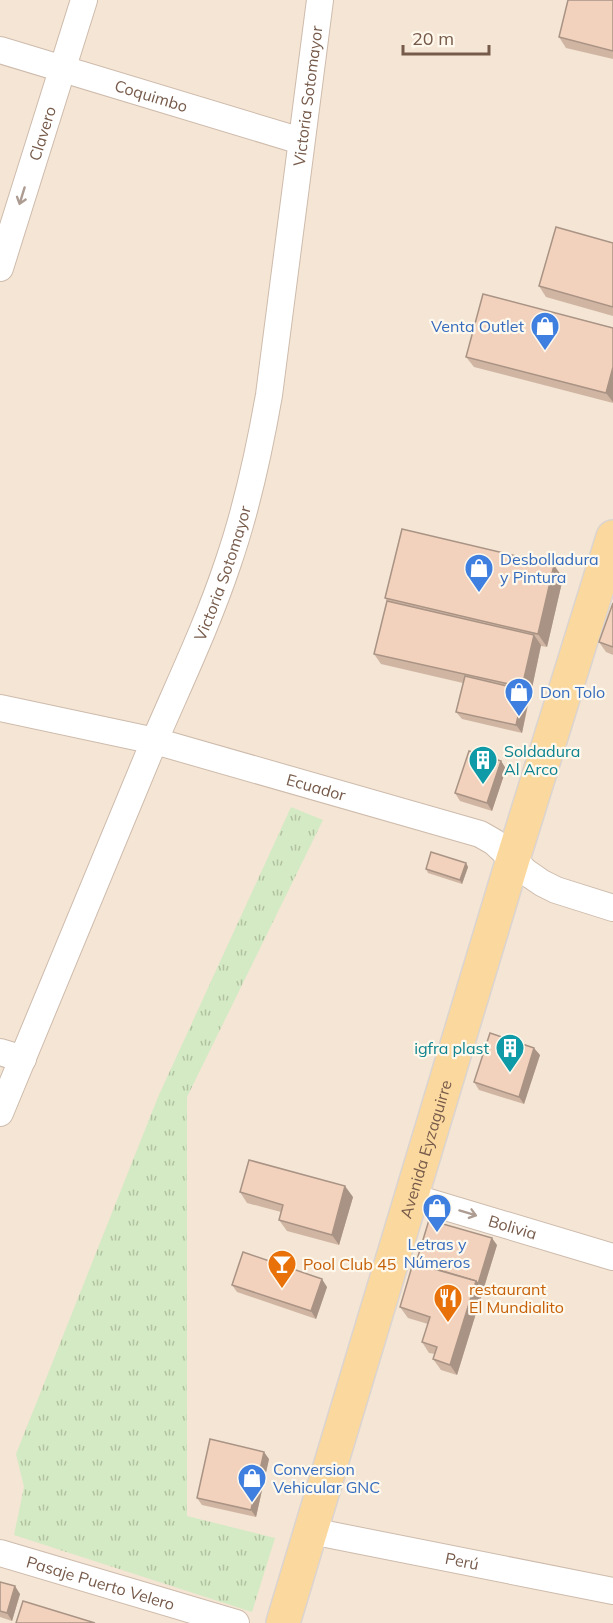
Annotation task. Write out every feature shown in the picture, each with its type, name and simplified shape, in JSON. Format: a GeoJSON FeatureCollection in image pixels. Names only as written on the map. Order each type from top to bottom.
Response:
{"type":"FeatureCollection","features":[{"type":"Feature","properties":{"kind":"main road","name":"Avenida Eyzaguirre"},"geometry":{"type":"LineString","coordinates":[[283,1623],[513,859],[612,543]]}},
{"type":"Feature","properties":{"kind":"street","name":"Clavero"},"geometry":{"type":"LineString","coordinates":[[0,268],[84,0]]}},
{"type":"Feature","properties":{"kind":"street","name":"Victoria Sotomayor"},"geometry":{"type":"LineString","coordinates":[[0,1113],[11,1055],[155,741],[208,615],[228,563],[245,508],[259,452],[269,395],[320,0]]}},
{"type":"Feature","properties":{"kind":"street","name":"Coquimbo"},"geometry":{"type":"LineString","coordinates":[[0,50],[301,141]]}},
{"type":"Feature","properties":{"kind":"street","name":"Ecuador"},"geometry":{"type":"LineString","coordinates":[[0,708],[155,741],[480,834],[494,842],[526,872],[542,883],[556,890],[613,908]]}},
{"type":"Feature","properties":{"kind":"street","name":"Bolivia"},"geometry":{"type":"LineString","coordinates":[[412,1197],[613,1257]]}},
{"type":"Feature","properties":{"kind":"street","name":"Perú"},"geometry":{"type":"LineString","coordinates":[[310,1531],[613,1592]]}},
{"type":"Feature","properties":{"kind":"street","name":"Pasaje Puerto Velero"},"geometry":{"type":"LineString","coordinates":[[0,1553],[236,1623]]}},
{"type":"Feature","properties":{"kind":"shaded area"},"geometry":{"type":"Polygon","coordinates":[[[0,0],[613,0],[613,1623],[0,1623],[0,0]]]}},
{"type":"Feature","properties":{"kind":"green space"},"geometry":{"type":"Polygon","coordinates":[[[291,807],[323,820],[187,1097],[187,1516],[275,1538],[252,1612],[14,1535],[24,1487],[16,1454],[158,1097],[291,807]]]}},
{"type":"Feature","properties":{"kind":"building"},"geometry":{"type":"Polygon","coordinates":[[[568,0],[613,0],[613,51],[559,37],[568,0]]]}},
{"type":"Feature","properties":{"kind":"building"},"geometry":{"type":"Polygon","coordinates":[[[556,227],[613,243],[613,307],[539,286],[556,227]]]}},
{"type":"Feature","properties":{"kind":"building","name":"Venta Outlet"},"geometry":{"type":"Polygon","coordinates":[[[483,294],[613,328],[613,367],[606,393],[466,357],[483,294]]]}},
{"type":"Feature","properties":{"kind":"building","name":"Desbolladura y Pintura"},"geometry":{"type":"Polygon","coordinates":[[[402,529],[554,565],[538,634],[385,598],[402,529]]]}},
{"type":"Feature","properties":{"kind":"building"},"geometry":{"type":"Polygon","coordinates":[[[387,601],[534,635],[522,687],[374,654],[387,601]]]}},
{"type":"Feature","properties":{"kind":"building"},"geometry":{"type":"Polygon","coordinates":[[[613,603],[613,647],[599,642],[613,603]]]}},
{"type":"Feature","properties":{"kind":"building"},"geometry":{"type":"Polygon","coordinates":[[[465,676],[524,690],[516,725],[456,712],[465,676]]]}},
{"type":"Feature","properties":{"kind":"building","name":"Soldadura Al Arco"},"geometry":{"type":"Polygon","coordinates":[[[469,751],[501,761],[487,803],[455,793],[469,751]]]}},
{"type":"Feature","properties":{"kind":"building"},"geometry":{"type":"Polygon","coordinates":[[[431,852],[466,863],[460,880],[426,869],[431,852]]]}},
{"type":"Feature","properties":{"kind":"building","name":"igfra plast"},"geometry":{"type":"Polygon","coordinates":[[[490,1033],[534,1048],[519,1097],[474,1082],[490,1033]]]}},
{"type":"Feature","properties":{"kind":"building"},"geometry":{"type":"Polygon","coordinates":[[[249,1160],[345,1186],[332,1235],[279,1220],[283,1205],[240,1192],[249,1160]]]}},
{"type":"Feature","properties":{"kind":"building"},"geometry":{"type":"Polygon","coordinates":[[[429,1220],[492,1238],[478,1284],[476,1281],[416,1263],[429,1220]]]}},
{"type":"Feature","properties":{"kind":"building","name":"Pool Club 45"},"geometry":{"type":"Polygon","coordinates":[[[243,1252],[322,1279],[311,1311],[232,1285],[243,1252]]]}},
{"type":"Feature","properties":{"kind":"building","name":"restaurant El Mundialito"},"geometry":{"type":"Polygon","coordinates":[[[413,1263],[476,1281],[450,1365],[433,1359],[437,1347],[422,1342],[430,1317],[400,1307],[413,1263]]]}},
{"type":"Feature","properties":{"kind":"building"},"geometry":{"type":"Polygon","coordinates":[[[210,1439],[264,1452],[251,1510],[197,1498],[210,1439]]]}},
{"type":"Feature","properties":{"kind":"building"},"geometry":{"type":"Polygon","coordinates":[[[0,1582],[15,1586],[7,1613],[0,1611],[0,1582]]]}},
{"type":"Feature","properties":{"kind":"building"},"geometry":{"type":"Polygon","coordinates":[[[23,1601],[95,1623],[16,1623],[23,1601]]]}},
{"type":"Feature","properties":{"kind":"place","name":"Venta Outlet"},"geometry":{"type":"Point","coordinates":[545,352]}},
{"type":"Feature","properties":{"kind":"place","name":"Desbolladura y Pintura"},"geometry":{"type":"Point","coordinates":[479,594]}},
{"type":"Feature","properties":{"kind":"place","name":"Don Tolo"},"geometry":{"type":"Point","coordinates":[519,718]}},
{"type":"Feature","properties":{"kind":"place","name":"Soldadura Al Arco"},"geometry":{"type":"Point","coordinates":[483,786]}},
{"type":"Feature","properties":{"kind":"place","name":"igfra plast"},"geometry":{"type":"Point","coordinates":[510,1074]}},
{"type":"Feature","properties":{"kind":"place","name":"Letras y Números"},"geometry":{"type":"Point","coordinates":[437,1234]}},
{"type":"Feature","properties":{"kind":"place","name":"Pool Club 45"},"geometry":{"type":"Point","coordinates":[282,1290]}},
{"type":"Feature","properties":{"kind":"place","name":"restaurant El Mundialito"},"geometry":{"type":"Point","coordinates":[448,1324]}},
{"type":"Feature","properties":{"kind":"place","name":"Conversion Vehicular GNC"},"geometry":{"type":"Point","coordinates":[252,1504]}}]}
